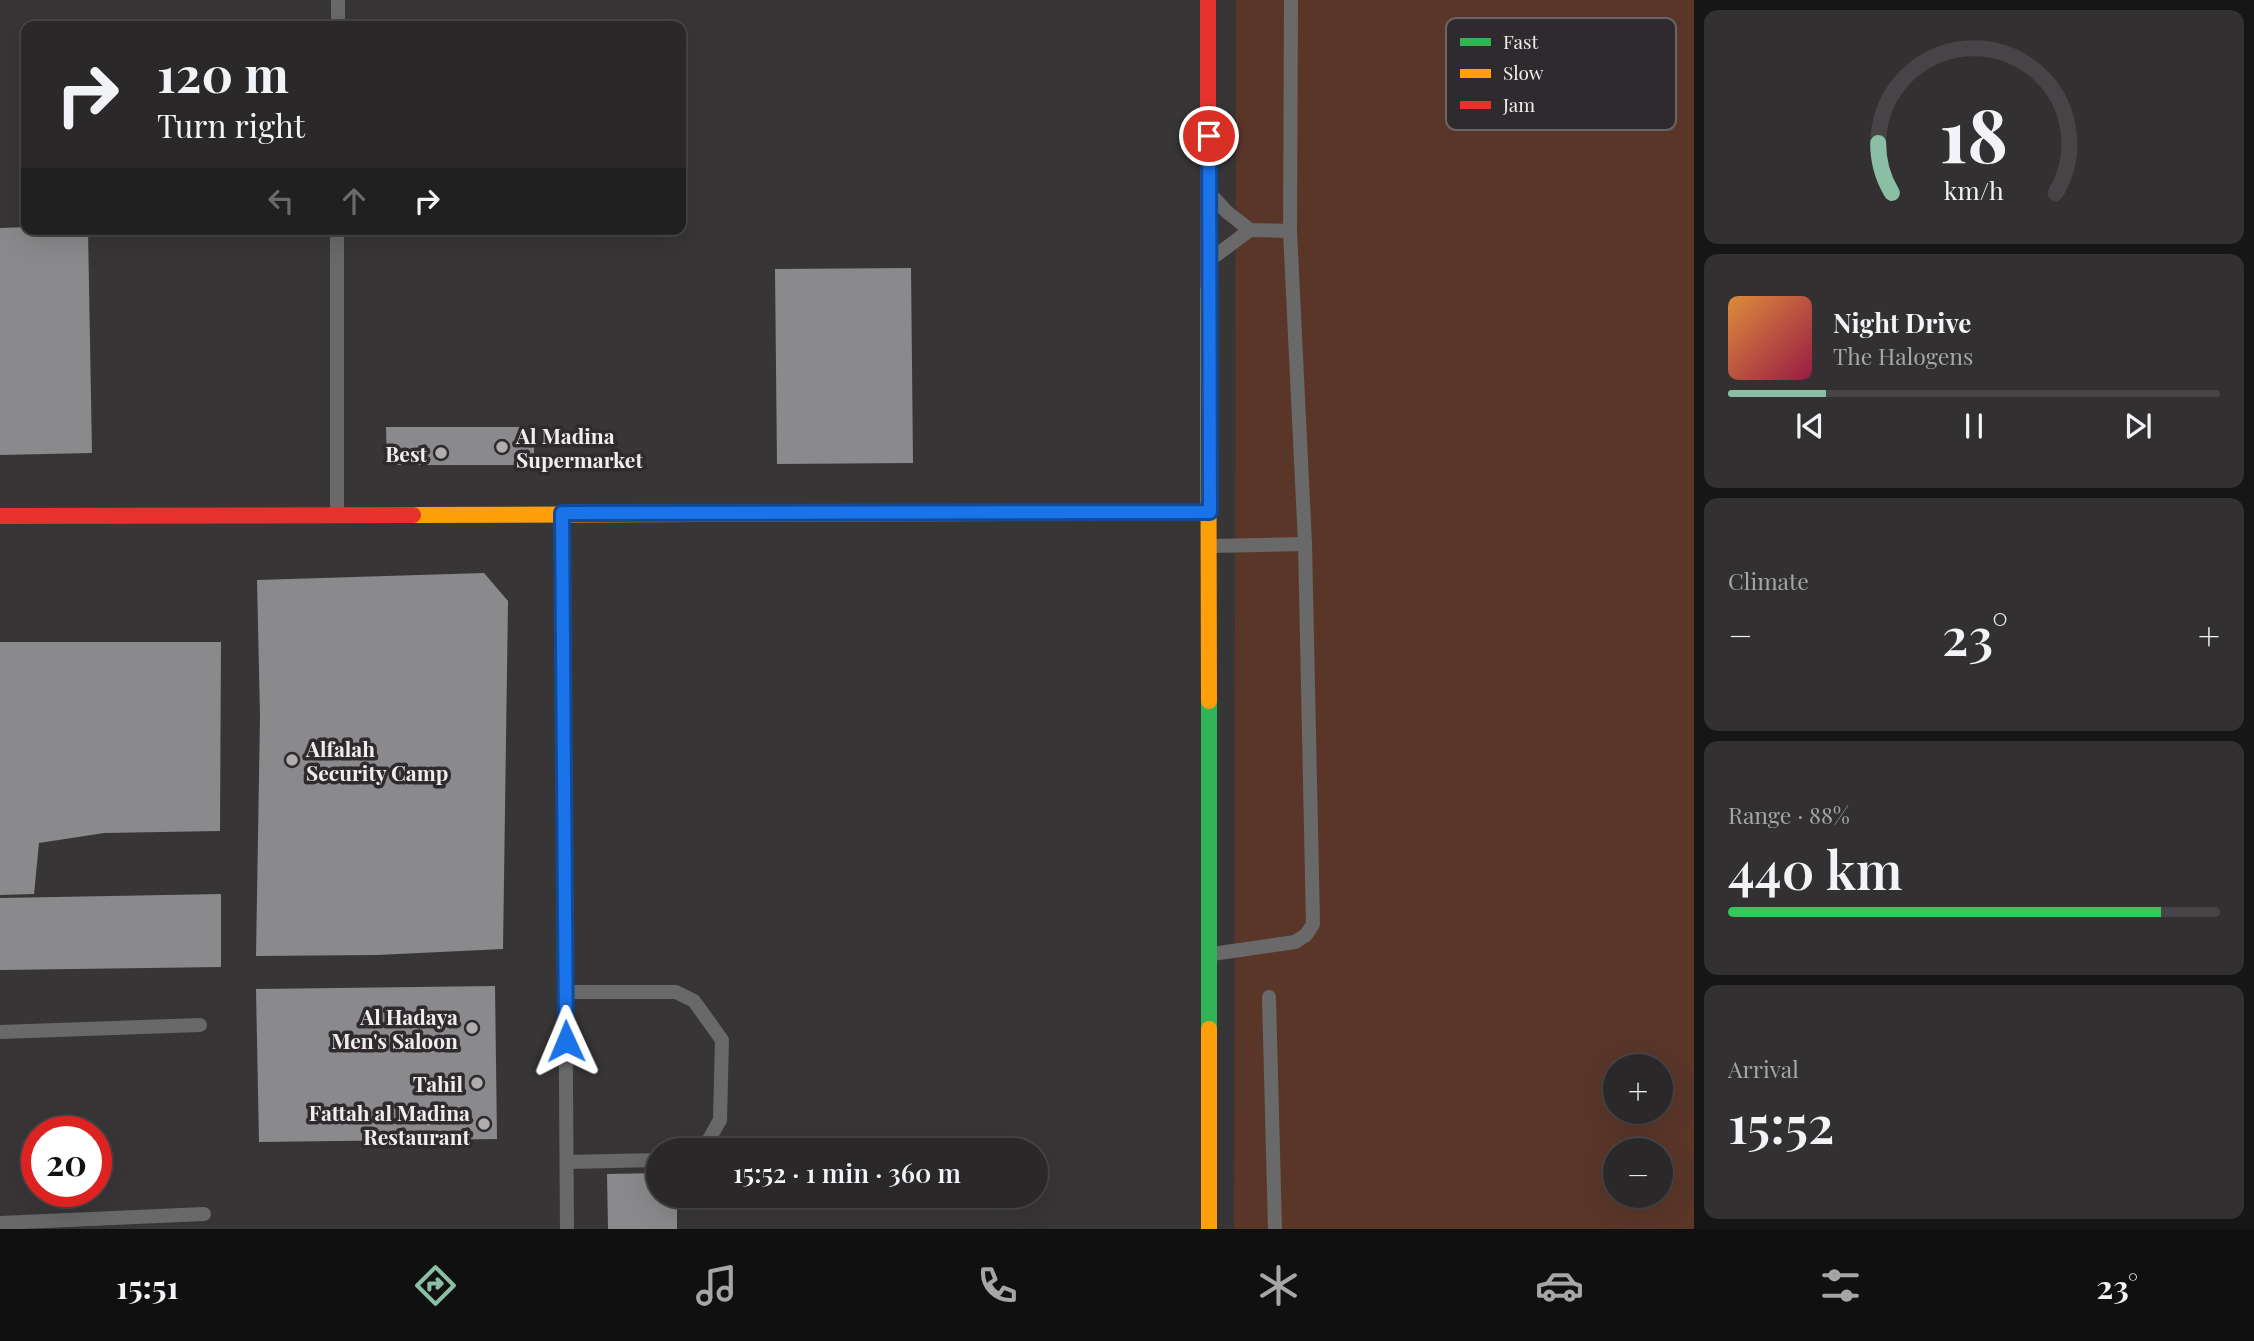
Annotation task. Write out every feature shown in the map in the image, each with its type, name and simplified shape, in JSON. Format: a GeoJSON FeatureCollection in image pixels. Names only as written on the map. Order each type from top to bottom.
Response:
{"type":"FeatureCollection","features":[{"type":"Feature","properties":{"kind":"street"},"geometry":{"type":"LineString","coordinates":[[1208,0],[1209,1229]]}},
{"type":"Feature","properties":{"kind":"street"},"geometry":{"type":"LineString","coordinates":[[0,516],[1210,512]]}},
{"type":"Feature","properties":{"kind":"lane"},"geometry":{"type":"LineString","coordinates":[[338,0],[338,21]]}},
{"type":"Feature","properties":{"kind":"lane"},"geometry":{"type":"LineString","coordinates":[[1208,954],[1295,942],[1306,935],[1313,924],[1305,544],[1290,231],[1291,0]]}},
{"type":"Feature","properties":{"kind":"lane"},"geometry":{"type":"LineString","coordinates":[[1209,190],[1227,212],[1250,230]]}},
{"type":"Feature","properties":{"kind":"lane"},"geometry":{"type":"LineString","coordinates":[[1209,263],[1228,245],[1250,230],[1290,231]]}},
{"type":"Feature","properties":{"kind":"lane"},"geometry":{"type":"LineString","coordinates":[[337,514],[338,235]]}},
{"type":"Feature","properties":{"kind":"lane"},"geometry":{"type":"LineString","coordinates":[[562,513],[567,1229]]}},
{"type":"Feature","properties":{"kind":"lane"},"geometry":{"type":"LineString","coordinates":[[1210,546],[1305,544]]}},
{"type":"Feature","properties":{"kind":"lane"},"geometry":{"type":"LineString","coordinates":[[565,992],[676,992],[694,1001],[722,1040],[720,1120],[710,1138]]}},
{"type":"Feature","properties":{"kind":"lane"},"geometry":{"type":"LineString","coordinates":[[1269,997],[1275,1229]]}},
{"type":"Feature","properties":{"kind":"lane"},"geometry":{"type":"LineString","coordinates":[[0,1032],[200,1025]]}},
{"type":"Feature","properties":{"kind":"lane"},"geometry":{"type":"LineString","coordinates":[[567,1163],[646,1160]]}},
{"type":"Feature","properties":{"kind":"lane"},"geometry":{"type":"LineString","coordinates":[[0,1223],[204,1213]]}},
{"type":"Feature","properties":{"kind":"shaded area"},"geometry":{"type":"Polygon","coordinates":[[[1236,0],[1694,0],[1694,1229],[1234,1229],[1236,0]]]}},
{"type":"Feature","properties":{"kind":"building"},"geometry":{"type":"Polygon","coordinates":[[[21,227],[21,235],[88,235],[92,453],[0,455],[0,228],[21,227]]]}},
{"type":"Feature","properties":{"kind":"building"},"geometry":{"type":"Polygon","coordinates":[[[911,268],[913,463],[777,464],[775,269],[911,268]]]}},
{"type":"Feature","properties":{"kind":"building"},"geometry":{"type":"Polygon","coordinates":[[[386,427],[534,427],[534,465],[387,465],[386,427]]]}},
{"type":"Feature","properties":{"kind":"building"},"geometry":{"type":"Polygon","coordinates":[[[484,573],[508,601],[503,949],[377,955],[256,956],[260,716],[257,580],[484,573]]]}},
{"type":"Feature","properties":{"kind":"building"},"geometry":{"type":"Polygon","coordinates":[[[0,642],[221,642],[220,831],[104,833],[39,843],[34,894],[0,895],[0,642]]]}},
{"type":"Feature","properties":{"kind":"building"},"geometry":{"type":"Polygon","coordinates":[[[221,894],[221,967],[0,970],[0,898],[221,894]]]}},
{"type":"Feature","properties":{"kind":"building"},"geometry":{"type":"Polygon","coordinates":[[[495,986],[497,1139],[259,1142],[256,989],[495,986]]]}},
{"type":"Feature","properties":{"kind":"building"},"geometry":{"type":"Polygon","coordinates":[[[646,1173],[646,1208],[677,1208],[677,1229],[608,1229],[607,1174],[646,1173]]]}},
{"type":"Feature","properties":{"kind":"traffic: fast"},"geometry":{"type":"LineString","coordinates":[[1009,513],[1210,512]]}},
{"type":"Feature","properties":{"kind":"traffic: fast"},"geometry":{"type":"LineString","coordinates":[[1209,701],[1209,1029]]}},
{"type":"Feature","properties":{"kind":"traffic: slow"},"geometry":{"type":"LineString","coordinates":[[1208,285],[1209,701]]}},
{"type":"Feature","properties":{"kind":"traffic: slow"},"geometry":{"type":"LineString","coordinates":[[413,515],[1009,513]]}},
{"type":"Feature","properties":{"kind":"traffic: slow"},"geometry":{"type":"LineString","coordinates":[[1209,1029],[1209,1229]]}},
{"type":"Feature","properties":{"kind":"traffic: jam"},"geometry":{"type":"LineString","coordinates":[[1208,0],[1208,285]]}},
{"type":"Feature","properties":{"kind":"traffic: jam"},"geometry":{"type":"LineString","coordinates":[[0,516],[413,515]]}},
{"type":"Feature","properties":{"kind":"place","name":"Al Madina Supermarket"},"geometry":{"type":"Point","coordinates":[502,447]}},
{"type":"Feature","properties":{"kind":"place","name":"Best"},"geometry":{"type":"Point","coordinates":[441,453]}},
{"type":"Feature","properties":{"kind":"place","name":"Alfalah Security Camp"},"geometry":{"type":"Point","coordinates":[292,760]}},
{"type":"Feature","properties":{"kind":"place","name":"Al Hadaya Men's Saloon"},"geometry":{"type":"Point","coordinates":[472,1028]}},
{"type":"Feature","properties":{"kind":"place","name":"Tahil"},"geometry":{"type":"Point","coordinates":[477,1083]}},
{"type":"Feature","properties":{"kind":"place","name":"Fattah al Madina Restaurant"},"geometry":{"type":"Point","coordinates":[484,1124]}},
{"type":"Feature","properties":{"kind":"route"},"geometry":{"type":"LineString","coordinates":[[566,1041],[562,513],[1210,512],[1209,136]]}}]}
